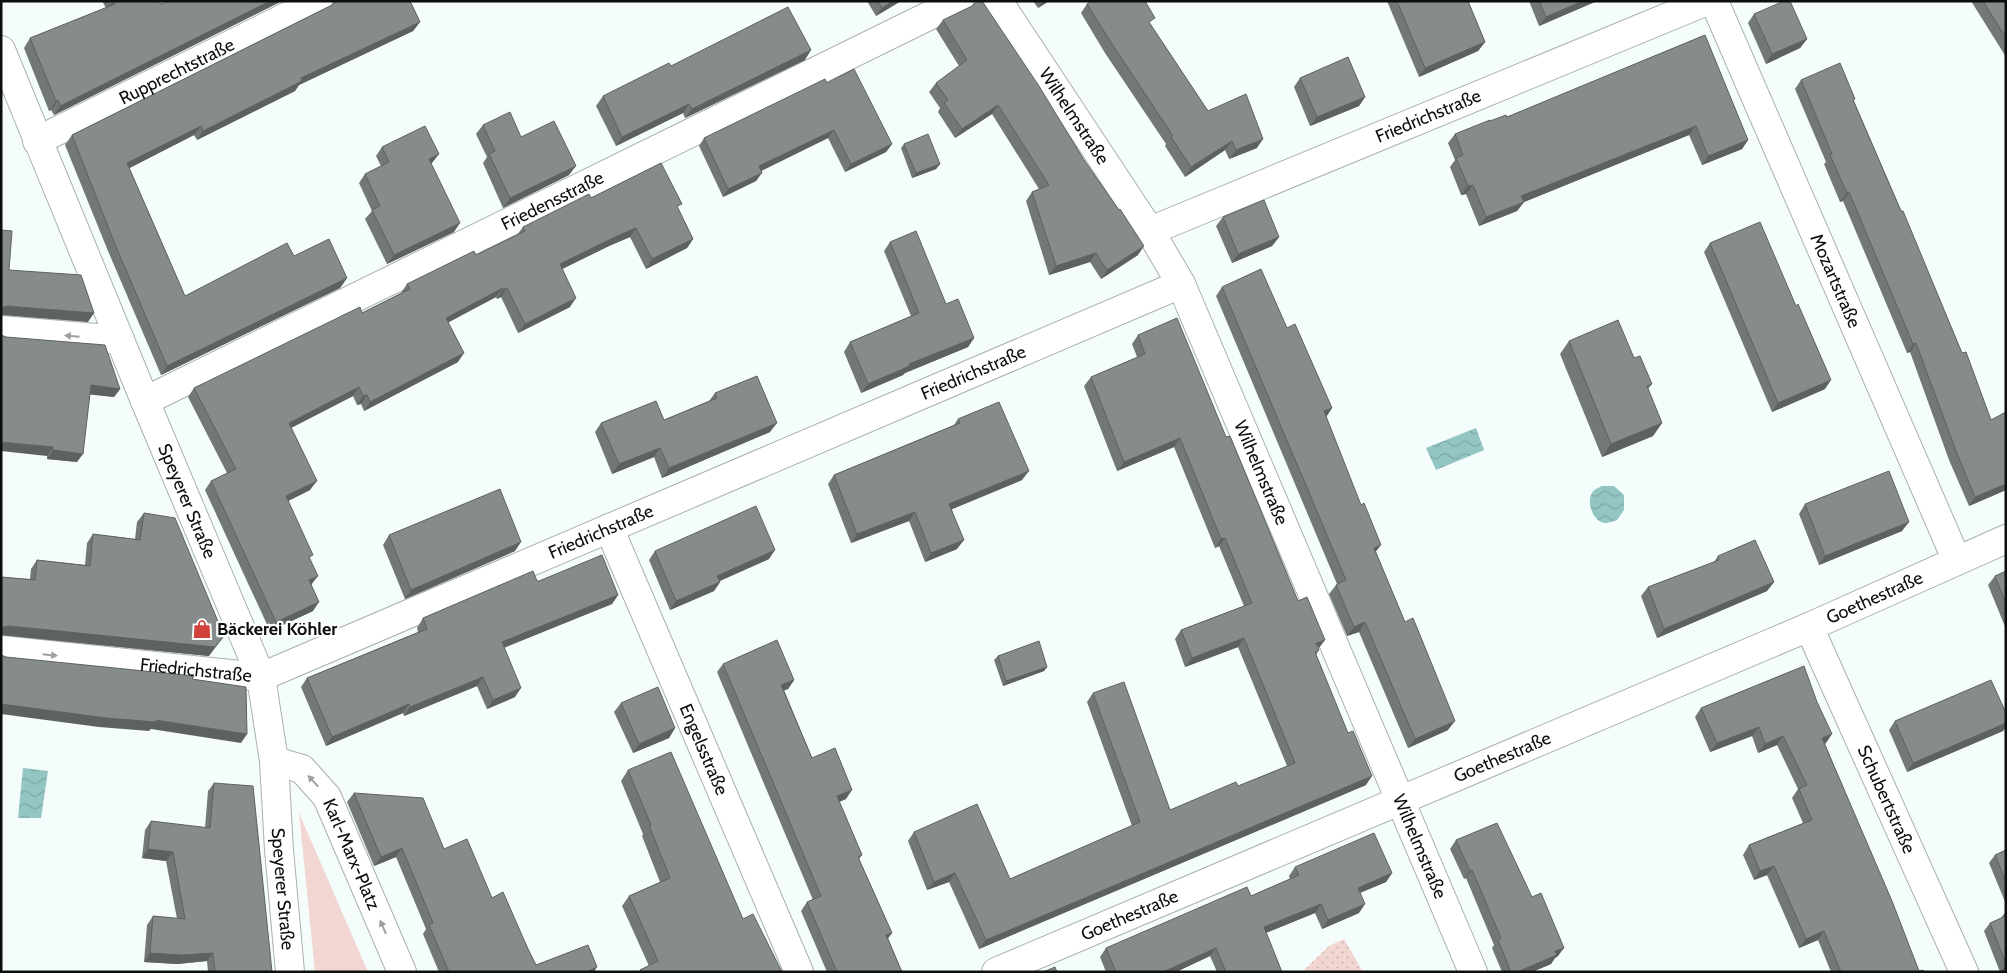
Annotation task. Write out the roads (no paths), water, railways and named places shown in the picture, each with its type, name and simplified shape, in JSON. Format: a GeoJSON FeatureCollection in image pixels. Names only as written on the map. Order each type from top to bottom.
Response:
{"type":"FeatureCollection","features":[{"type":"Feature","properties":{"kind":"street","name":"Rupprechtstraße"},"geometry":{"type":"LineString","coordinates":[[37,141],[318,1]]}},
{"type":"Feature","properties":{"kind":"street","name":"Friedensstraße"},"geometry":{"type":"LineString","coordinates":[[145,401],[959,1]]}},
{"type":"Feature","properties":{"kind":"street","name":"Wilhelmstraße"},"geometry":{"type":"LineString","coordinates":[[998,1],[1150,231],[1181,284],[1473,972]]}},
{"type":"Feature","properties":{"kind":"street","name":"Friedrichstraße"},"geometry":{"type":"LineString","coordinates":[[1150,231],[1707,1]]}},
{"type":"Feature","properties":{"kind":"street","name":"Mozartstraße"},"geometry":{"type":"LineString","coordinates":[[1714,1],[1957,561]]}},
{"type":"Feature","properties":{"kind":"street","name":"Speyerer Straße"},"geometry":{"type":"LineString","coordinates":[[1,50],[37,141],[261,677],[274,761],[278,850],[290,972]]}},
{"type":"Feature","properties":{"kind":"street","name":"Friedrichstraße"},"geometry":{"type":"LineString","coordinates":[[1,650],[261,677],[1181,284]]}},
{"type":"Feature","properties":{"kind":"street"},"geometry":{"type":"LineString","coordinates":[[1,330],[120,340]]}},
{"type":"Feature","properties":{"kind":"street","name":"Engelsstraße"},"geometry":{"type":"LineString","coordinates":[[609,528],[799,972]]}},
{"type":"Feature","properties":{"kind":"street","name":"Goethestraße"},"geometry":{"type":"LineString","coordinates":[[996,972],[1809,627],[2006,538]]}},
{"type":"Feature","properties":{"kind":"street","name":"Schubertstraße"},"geometry":{"type":"LineString","coordinates":[[1809,627],[1964,972]]}},
{"type":"Feature","properties":{"kind":"street","name":"Karl-Marx-Platz"},"geometry":{"type":"LineString","coordinates":[[274,761],[302,769],[327,797],[402,972]]}},
{"type":"Feature","properties":{"kind":"water"},"geometry":{"type":"Polygon","coordinates":[[[1476,428],[1484,450],[1436,470],[1426,448],[1476,428]]]}},
{"type":"Feature","properties":{"kind":"water"},"geometry":{"type":"Polygon","coordinates":[[[1602,486],[1614,486],[1624,495],[1624,510],[1617,520],[1606,523],[1597,519],[1590,506],[1592,493],[1602,486]]]}},
{"type":"Feature","properties":{"kind":"water"},"geometry":{"type":"Polygon","coordinates":[[[23,768],[48,771],[41,818],[18,818],[23,768]]]}},
{"type":"Feature","properties":{"kind":"place","name":"Bäckerei Köhler"},"geometry":{"type":"Point","coordinates":[202,629]}}]}
